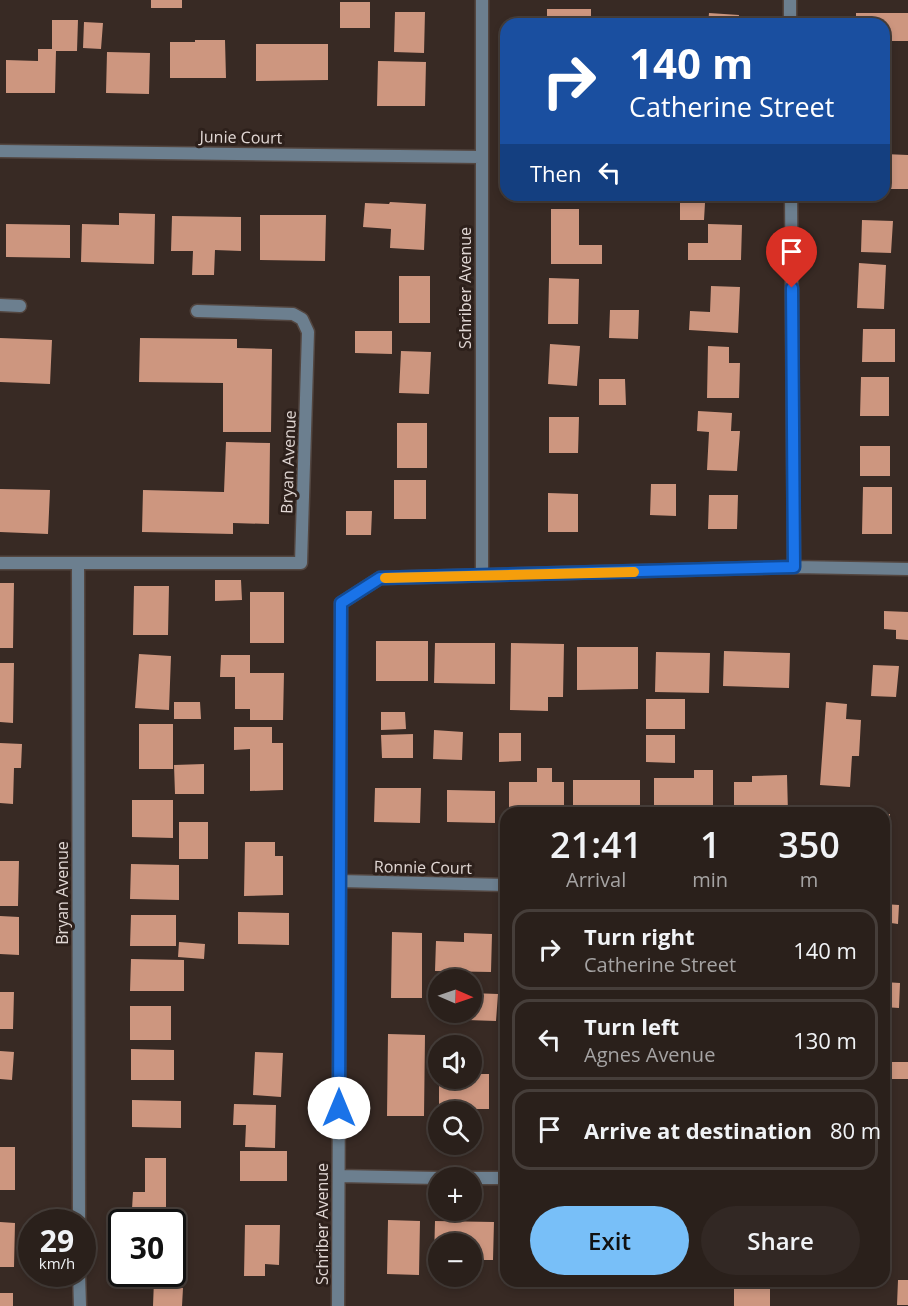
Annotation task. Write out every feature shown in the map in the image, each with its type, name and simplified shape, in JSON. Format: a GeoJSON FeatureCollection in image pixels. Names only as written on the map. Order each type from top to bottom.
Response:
{"type":"FeatureCollection","features":[{"type":"Feature","properties":{"kind":"street","name":"Schriber Avenue"},"geometry":{"type":"LineString","coordinates":[[338,1306],[341,603],[380,578],[482,576],[482,0]]}},
{"type":"Feature","properties":{"kind":"street"},"geometry":{"type":"LineString","coordinates":[[790,0],[790,18]]}},
{"type":"Feature","properties":{"kind":"street","name":"Junie Court"},"geometry":{"type":"LineString","coordinates":[[0,151],[481,157]]}},
{"type":"Feature","properties":{"kind":"street"},"geometry":{"type":"LineString","coordinates":[[792,201],[794,567]]}},
{"type":"Feature","properties":{"kind":"street"},"geometry":{"type":"LineString","coordinates":[[0,305],[20,306]]}},
{"type":"Feature","properties":{"kind":"street","name":"Bryan Avenue"},"geometry":{"type":"LineString","coordinates":[[0,563],[301,563],[308,332],[302,319],[293,314],[197,311]]}},
{"type":"Feature","properties":{"kind":"street","name":"Bryan Avenue"},"geometry":{"type":"LineString","coordinates":[[78,564],[79,1209]]}},
{"type":"Feature","properties":{"kind":"street"},"geometry":{"type":"LineString","coordinates":[[482,576],[794,567],[908,569]]}},
{"type":"Feature","properties":{"kind":"street","name":"Ronnie Court"},"geometry":{"type":"LineString","coordinates":[[340,881],[500,885]]}},
{"type":"Feature","properties":{"kind":"street"},"geometry":{"type":"LineString","coordinates":[[339,1176],[428,1178]]}},
{"type":"Feature","properties":{"kind":"street"},"geometry":{"type":"LineString","coordinates":[[482,1178],[500,1178]]}},
{"type":"Feature","properties":{"kind":"street"},"geometry":{"type":"LineString","coordinates":[[80,1287],[80,1306]]}},
{"type":"Feature","properties":{"kind":"building"},"geometry":{"type":"Polygon","coordinates":[[[151,0],[182,0],[182,8],[151,8],[151,0]]]}},
{"type":"Feature","properties":{"kind":"building"},"geometry":{"type":"Polygon","coordinates":[[[340,2],[370,2],[370,28],[340,28],[340,2]]]}},
{"type":"Feature","properties":{"kind":"building"},"geometry":{"type":"Polygon","coordinates":[[[547,9],[591,9],[591,18],[547,18],[547,9]]]}},
{"type":"Feature","properties":{"kind":"building"},"geometry":{"type":"Polygon","coordinates":[[[395,12],[425,12],[424,53],[394,52],[395,12]]]}},
{"type":"Feature","properties":{"kind":"building"},"geometry":{"type":"Polygon","coordinates":[[[709,13],[739,15],[739,18],[709,18],[709,13]]]}},
{"type":"Feature","properties":{"kind":"building"},"geometry":{"type":"Polygon","coordinates":[[[856,13],[908,13],[908,41],[890,41],[890,18],[856,18],[856,13]]]}},
{"type":"Feature","properties":{"kind":"building"},"geometry":{"type":"Polygon","coordinates":[[[52,20],[78,20],[77,51],[56,51],[55,93],[6,93],[6,60],[38,61],[38,49],[52,49],[52,20]]]}},
{"type":"Feature","properties":{"kind":"building"},"geometry":{"type":"Polygon","coordinates":[[[84,22],[103,23],[101,49],[83,48],[84,22]]]}},
{"type":"Feature","properties":{"kind":"building"},"geometry":{"type":"Polygon","coordinates":[[[195,40],[225,40],[226,78],[170,78],[170,42],[195,42],[195,40]]]}},
{"type":"Feature","properties":{"kind":"building"},"geometry":{"type":"Polygon","coordinates":[[[256,44],[328,44],[328,80],[256,81],[256,44]]]}},
{"type":"Feature","properties":{"kind":"building"},"geometry":{"type":"Polygon","coordinates":[[[107,52],[150,53],[149,94],[106,93],[107,52]]]}},
{"type":"Feature","properties":{"kind":"building"},"geometry":{"type":"Polygon","coordinates":[[[378,61],[426,62],[425,106],[377,106],[378,61]]]}},
{"type":"Feature","properties":{"kind":"building"},"geometry":{"type":"Polygon","coordinates":[[[890,154],[908,155],[908,189],[890,189],[890,154]]]}},
{"type":"Feature","properties":{"kind":"building"},"geometry":{"type":"Polygon","coordinates":[[[390,202],[426,204],[424,250],[390,248],[391,229],[363,227],[365,203],[389,204],[390,202]]]}},
{"type":"Feature","properties":{"kind":"building"},"geometry":{"type":"Polygon","coordinates":[[[680,202],[705,203],[704,220],[680,220],[680,202]]]}},
{"type":"Feature","properties":{"kind":"building"},"geometry":{"type":"Polygon","coordinates":[[[551,209],[579,209],[579,245],[602,245],[602,264],[551,264],[551,209]]]}},
{"type":"Feature","properties":{"kind":"building"},"geometry":{"type":"Polygon","coordinates":[[[119,213],[155,214],[154,264],[81,262],[82,224],[119,225],[119,213]]]}},
{"type":"Feature","properties":{"kind":"building"},"geometry":{"type":"Polygon","coordinates":[[[260,215],[326,215],[325,261],[260,260],[260,215]]]}},
{"type":"Feature","properties":{"kind":"building"},"geometry":{"type":"Polygon","coordinates":[[[172,216],[241,217],[241,251],[215,250],[214,275],[192,275],[193,251],[171,251],[172,216]]]}},
{"type":"Feature","properties":{"kind":"building"},"geometry":{"type":"Polygon","coordinates":[[[862,220],[893,221],[891,253],[861,252],[862,220]]]}},
{"type":"Feature","properties":{"kind":"building"},"geometry":{"type":"Polygon","coordinates":[[[6,224],[70,225],[70,258],[6,257],[6,224]]]}},
{"type":"Feature","properties":{"kind":"building"},"geometry":{"type":"Polygon","coordinates":[[[708,224],[742,225],[741,260],[688,260],[688,243],[708,243],[708,224]]]}},
{"type":"Feature","properties":{"kind":"building"},"geometry":{"type":"Polygon","coordinates":[[[859,263],[886,265],[884,309],[857,308],[859,263]]]}},
{"type":"Feature","properties":{"kind":"building"},"geometry":{"type":"Polygon","coordinates":[[[399,276],[430,276],[430,323],[399,323],[399,276]]]}},
{"type":"Feature","properties":{"kind":"building"},"geometry":{"type":"Polygon","coordinates":[[[549,278],[579,279],[578,324],[548,324],[549,278]]]}},
{"type":"Feature","properties":{"kind":"building"},"geometry":{"type":"Polygon","coordinates":[[[711,286],[740,287],[738,333],[689,330],[690,311],[710,312],[711,286]]]}},
{"type":"Feature","properties":{"kind":"building"},"geometry":{"type":"Polygon","coordinates":[[[610,310],[639,310],[638,339],[609,338],[610,310]]]}},
{"type":"Feature","properties":{"kind":"building"},"geometry":{"type":"Polygon","coordinates":[[[863,329],[895,329],[895,362],[862,362],[863,329]]]}},
{"type":"Feature","properties":{"kind":"building"},"geometry":{"type":"Polygon","coordinates":[[[355,331],[392,331],[392,354],[355,353],[355,331]]]}},
{"type":"Feature","properties":{"kind":"building"},"geometry":{"type":"Polygon","coordinates":[[[0,338],[52,340],[50,384],[0,382],[0,338]]]}},
{"type":"Feature","properties":{"kind":"building"},"geometry":{"type":"Polygon","coordinates":[[[140,338],[237,339],[237,348],[272,349],[271,432],[223,432],[223,383],[139,382],[140,338]]]}},
{"type":"Feature","properties":{"kind":"building"},"geometry":{"type":"Polygon","coordinates":[[[550,344],[580,346],[577,386],[548,384],[550,344]]]}},
{"type":"Feature","properties":{"kind":"building"},"geometry":{"type":"Polygon","coordinates":[[[708,346],[729,347],[729,363],[740,363],[739,398],[707,398],[708,346]]]}},
{"type":"Feature","properties":{"kind":"building"},"geometry":{"type":"Polygon","coordinates":[[[401,351],[431,352],[429,394],[399,393],[401,351]]]}},
{"type":"Feature","properties":{"kind":"building"},"geometry":{"type":"Polygon","coordinates":[[[861,377],[889,377],[889,416],[860,416],[861,377]]]}},
{"type":"Feature","properties":{"kind":"building"},"geometry":{"type":"Polygon","coordinates":[[[599,379],[625,379],[626,405],[599,405],[599,379]]]}},
{"type":"Feature","properties":{"kind":"building"},"geometry":{"type":"Polygon","coordinates":[[[698,411],[732,413],[731,431],[740,431],[737,471],[707,470],[709,432],[697,431],[698,411]]]}},
{"type":"Feature","properties":{"kind":"building"},"geometry":{"type":"Polygon","coordinates":[[[549,417],[579,417],[578,453],[549,453],[549,417]]]}},
{"type":"Feature","properties":{"kind":"building"},"geometry":{"type":"Polygon","coordinates":[[[397,423],[427,423],[427,468],[397,468],[397,423]]]}},
{"type":"Feature","properties":{"kind":"building"},"geometry":{"type":"Polygon","coordinates":[[[226,442],[270,443],[269,524],[233,523],[233,534],[142,532],[143,490],[224,492],[226,442]]]}},
{"type":"Feature","properties":{"kind":"building"},"geometry":{"type":"Polygon","coordinates":[[[860,446],[890,446],[890,476],[860,476],[860,446]]]}},
{"type":"Feature","properties":{"kind":"building"},"geometry":{"type":"Polygon","coordinates":[[[394,480],[426,480],[426,519],[394,519],[394,480]]]}},
{"type":"Feature","properties":{"kind":"building"},"geometry":{"type":"Polygon","coordinates":[[[651,484],[676,484],[676,516],[650,515],[651,484]]]}},
{"type":"Feature","properties":{"kind":"building"},"geometry":{"type":"Polygon","coordinates":[[[863,487],[892,487],[892,534],[862,534],[863,487]]]}},
{"type":"Feature","properties":{"kind":"building"},"geometry":{"type":"Polygon","coordinates":[[[0,489],[50,490],[48,534],[0,532],[0,489]]]}},
{"type":"Feature","properties":{"kind":"building"},"geometry":{"type":"Polygon","coordinates":[[[548,493],[578,494],[578,532],[548,532],[548,493]]]}},
{"type":"Feature","properties":{"kind":"building"},"geometry":{"type":"Polygon","coordinates":[[[709,495],[738,495],[737,529],[708,529],[709,495]]]}},
{"type":"Feature","properties":{"kind":"building"},"geometry":{"type":"Polygon","coordinates":[[[346,511],[372,511],[371,535],[346,535],[346,511]]]}},
{"type":"Feature","properties":{"kind":"building"},"geometry":{"type":"Polygon","coordinates":[[[215,580],[241,580],[242,600],[215,601],[215,580]]]}},
{"type":"Feature","properties":{"kind":"building"},"geometry":{"type":"Polygon","coordinates":[[[0,583],[14,583],[13,648],[0,648],[0,583]]]}},
{"type":"Feature","properties":{"kind":"building"},"geometry":{"type":"Polygon","coordinates":[[[134,586],[169,586],[168,635],[133,635],[134,586]]]}},
{"type":"Feature","properties":{"kind":"building"},"geometry":{"type":"Polygon","coordinates":[[[250,592],[284,592],[284,643],[250,643],[250,592]]]}},
{"type":"Feature","properties":{"kind":"building"},"geometry":{"type":"Polygon","coordinates":[[[884,611],[908,612],[908,640],[896,639],[896,630],[884,629],[884,611]]]}},
{"type":"Feature","properties":{"kind":"building"},"geometry":{"type":"Polygon","coordinates":[[[376,641],[428,641],[428,681],[376,681],[376,641]]]}},
{"type":"Feature","properties":{"kind":"building"},"geometry":{"type":"Polygon","coordinates":[[[435,643],[495,643],[495,684],[434,683],[435,643]]]}},
{"type":"Feature","properties":{"kind":"building"},"geometry":{"type":"Polygon","coordinates":[[[511,643],[564,644],[563,697],[548,697],[548,711],[510,710],[511,643]]]}},
{"type":"Feature","properties":{"kind":"building"},"geometry":{"type":"Polygon","coordinates":[[[577,647],[638,647],[638,689],[577,690],[577,647]]]}},
{"type":"Feature","properties":{"kind":"building"},"geometry":{"type":"Polygon","coordinates":[[[724,651],[790,653],[789,688],[723,686],[724,651]]]}},
{"type":"Feature","properties":{"kind":"building"},"geometry":{"type":"Polygon","coordinates":[[[656,652],[710,653],[709,693],[655,692],[656,652]]]}},
{"type":"Feature","properties":{"kind":"building"},"geometry":{"type":"Polygon","coordinates":[[[139,654],[171,656],[169,710],[135,708],[139,654]]]}},
{"type":"Feature","properties":{"kind":"building"},"geometry":{"type":"Polygon","coordinates":[[[221,655],[250,655],[250,673],[284,673],[283,720],[250,720],[250,709],[235,709],[235,677],[220,677],[221,655]]]}},
{"type":"Feature","properties":{"kind":"building"},"geometry":{"type":"Polygon","coordinates":[[[0,663],[14,663],[13,723],[0,722],[0,663]]]}},
{"type":"Feature","properties":{"kind":"building"},"geometry":{"type":"Polygon","coordinates":[[[873,665],[899,666],[896,697],[871,696],[873,665]]]}},
{"type":"Feature","properties":{"kind":"building"},"geometry":{"type":"Polygon","coordinates":[[[646,699],[685,699],[685,729],[646,729],[646,699]]]}},
{"type":"Feature","properties":{"kind":"building"},"geometry":{"type":"Polygon","coordinates":[[[174,702],[200,702],[201,719],[174,719],[174,702]]]}},
{"type":"Feature","properties":{"kind":"building"},"geometry":{"type":"Polygon","coordinates":[[[826,702],[847,704],[846,719],[861,720],[859,756],[852,756],[850,787],[820,785],[826,702]]]}},
{"type":"Feature","properties":{"kind":"building"},"geometry":{"type":"Polygon","coordinates":[[[381,712],[405,712],[406,729],[381,730],[381,712]]]}},
{"type":"Feature","properties":{"kind":"building"},"geometry":{"type":"Polygon","coordinates":[[[139,724],[173,724],[173,769],[139,769],[139,724]]]}},
{"type":"Feature","properties":{"kind":"building"},"geometry":{"type":"Polygon","coordinates":[[[234,727],[272,727],[272,743],[283,743],[283,790],[250,791],[250,749],[234,750],[234,727]]]}},
{"type":"Feature","properties":{"kind":"building"},"geometry":{"type":"Polygon","coordinates":[[[434,730],[463,732],[462,760],[433,759],[434,730]]]}},
{"type":"Feature","properties":{"kind":"building"},"geometry":{"type":"Polygon","coordinates":[[[499,733],[521,733],[521,761],[499,762],[499,733]]]}},
{"type":"Feature","properties":{"kind":"building"},"geometry":{"type":"Polygon","coordinates":[[[413,734],[413,758],[382,758],[381,735],[413,734]]]}},
{"type":"Feature","properties":{"kind":"building"},"geometry":{"type":"Polygon","coordinates":[[[646,735],[675,735],[675,763],[646,762],[646,735]]]}},
{"type":"Feature","properties":{"kind":"building"},"geometry":{"type":"Polygon","coordinates":[[[0,743],[22,744],[21,768],[14,768],[13,804],[0,803],[0,743]]]}},
{"type":"Feature","properties":{"kind":"building"},"geometry":{"type":"Polygon","coordinates":[[[204,764],[204,794],[175,794],[174,765],[204,764]]]}},
{"type":"Feature","properties":{"kind":"building"},"geometry":{"type":"Polygon","coordinates":[[[537,768],[552,768],[552,782],[564,782],[564,807],[509,807],[509,782],[537,782],[537,768]]]}},
{"type":"Feature","properties":{"kind":"building"},"geometry":{"type":"Polygon","coordinates":[[[694,770],[713,770],[713,807],[654,807],[654,778],[694,778],[694,770]]]}},
{"type":"Feature","properties":{"kind":"building"},"geometry":{"type":"Polygon","coordinates":[[[787,775],[788,807],[734,807],[734,782],[752,782],[752,776],[787,775]]]}},
{"type":"Feature","properties":{"kind":"building"},"geometry":{"type":"Polygon","coordinates":[[[573,780],[640,780],[640,807],[573,807],[573,780]]]}},
{"type":"Feature","properties":{"kind":"building"},"geometry":{"type":"Polygon","coordinates":[[[375,788],[421,788],[420,823],[374,822],[375,788]]]}},
{"type":"Feature","properties":{"kind":"building"},"geometry":{"type":"Polygon","coordinates":[[[447,790],[495,791],[495,823],[447,822],[447,790]]]}},
{"type":"Feature","properties":{"kind":"building"},"geometry":{"type":"Polygon","coordinates":[[[132,800],[173,800],[173,838],[132,837],[132,800]]]}},
{"type":"Feature","properties":{"kind":"building"},"geometry":{"type":"Polygon","coordinates":[[[179,822],[208,822],[208,859],[179,859],[179,822]]]}},
{"type":"Feature","properties":{"kind":"building"},"geometry":{"type":"Polygon","coordinates":[[[245,842],[275,842],[275,856],[283,856],[283,895],[244,896],[245,842]]]}},
{"type":"Feature","properties":{"kind":"building"},"geometry":{"type":"Polygon","coordinates":[[[0,861],[19,861],[18,906],[0,906],[0,861]]]}},
{"type":"Feature","properties":{"kind":"building"},"geometry":{"type":"Polygon","coordinates":[[[131,864],[179,865],[179,900],[130,899],[131,864]]]}},
{"type":"Feature","properties":{"kind":"building"},"geometry":{"type":"Polygon","coordinates":[[[890,904],[899,905],[898,924],[890,923],[890,904]]]}},
{"type":"Feature","properties":{"kind":"building"},"geometry":{"type":"Polygon","coordinates":[[[238,912],[289,913],[289,945],[238,944],[238,912]]]}},
{"type":"Feature","properties":{"kind":"building"},"geometry":{"type":"Polygon","coordinates":[[[131,915],[176,915],[176,946],[130,946],[131,915]]]}},
{"type":"Feature","properties":{"kind":"building"},"geometry":{"type":"Polygon","coordinates":[[[0,916],[19,917],[19,955],[0,954],[0,916]]]}},
{"type":"Feature","properties":{"kind":"building"},"geometry":{"type":"Polygon","coordinates":[[[392,932],[422,933],[422,998],[391,998],[392,932]]]}},
{"type":"Feature","properties":{"kind":"building"},"geometry":{"type":"Polygon","coordinates":[[[464,933],[492,934],[491,972],[482,972],[482,969],[435,969],[436,941],[464,942],[464,933]]]}},
{"type":"Feature","properties":{"kind":"building"},"geometry":{"type":"Polygon","coordinates":[[[179,942],[205,944],[204,959],[178,957],[179,942]]]}},
{"type":"Feature","properties":{"kind":"building"},"geometry":{"type":"Polygon","coordinates":[[[131,959],[184,960],[184,991],[130,991],[131,959]]]}},
{"type":"Feature","properties":{"kind":"building"},"geometry":{"type":"Polygon","coordinates":[[[890,982],[900,983],[899,1008],[890,1007],[890,982]]]}},
{"type":"Feature","properties":{"kind":"building"},"geometry":{"type":"Polygon","coordinates":[[[0,992],[14,992],[13,1029],[0,1029],[0,992]]]}},
{"type":"Feature","properties":{"kind":"building"},"geometry":{"type":"Polygon","coordinates":[[[482,993],[498,994],[496,1021],[482,1021],[482,993]]]}},
{"type":"Feature","properties":{"kind":"building"},"geometry":{"type":"Polygon","coordinates":[[[130,1006],[171,1006],[171,1040],[130,1040],[130,1006]]]}},
{"type":"Feature","properties":{"kind":"building"},"geometry":{"type":"Polygon","coordinates":[[[388,1034],[425,1035],[424,1116],[387,1116],[388,1034]]]}},
{"type":"Feature","properties":{"kind":"building"},"geometry":{"type":"Polygon","coordinates":[[[131,1049],[174,1050],[174,1080],[131,1080],[131,1049]]]}},
{"type":"Feature","properties":{"kind":"building"},"geometry":{"type":"Polygon","coordinates":[[[0,1051],[14,1052],[12,1080],[0,1079],[0,1051]]]}},
{"type":"Feature","properties":{"kind":"building"},"geometry":{"type":"Polygon","coordinates":[[[255,1052],[283,1053],[281,1097],[253,1095],[255,1052]]]}},
{"type":"Feature","properties":{"kind":"building"},"geometry":{"type":"Polygon","coordinates":[[[890,1062],[908,1062],[908,1079],[890,1079],[890,1062]]]}},
{"type":"Feature","properties":{"kind":"building"},"geometry":{"type":"Polygon","coordinates":[[[482,1074],[489,1074],[489,1109],[482,1109],[482,1101],[439,1101],[439,1089],[482,1089],[482,1074]]]}},
{"type":"Feature","properties":{"kind":"building"},"geometry":{"type":"Polygon","coordinates":[[[132,1100],[181,1101],[181,1128],[132,1127],[132,1100]]]}},
{"type":"Feature","properties":{"kind":"building"},"geometry":{"type":"Polygon","coordinates":[[[234,1104],[276,1105],[275,1148],[245,1147],[246,1125],[233,1125],[234,1104]]]}},
{"type":"Feature","properties":{"kind":"building"},"geometry":{"type":"Polygon","coordinates":[[[0,1147],[15,1147],[15,1190],[0,1190],[0,1147]]]}},
{"type":"Feature","properties":{"kind":"building"},"geometry":{"type":"Polygon","coordinates":[[[240,1151],[287,1151],[287,1181],[240,1181],[240,1151]]]}},
{"type":"Feature","properties":{"kind":"building"},"geometry":{"type":"Polygon","coordinates":[[[145,1158],[166,1158],[166,1209],[132,1209],[133,1192],[145,1192],[145,1158]]]}},
{"type":"Feature","properties":{"kind":"building"},"geometry":{"type":"Polygon","coordinates":[[[388,1220],[420,1221],[419,1275],[387,1274],[388,1220]]]}},
{"type":"Feature","properties":{"kind":"building"},"geometry":{"type":"Polygon","coordinates":[[[435,1221],[494,1222],[493,1260],[482,1260],[482,1233],[435,1233],[435,1221]]]}},
{"type":"Feature","properties":{"kind":"building"},"geometry":{"type":"Polygon","coordinates":[[[0,1222],[15,1223],[14,1267],[0,1267],[0,1222]]]}},
{"type":"Feature","properties":{"kind":"building"},"geometry":{"type":"Polygon","coordinates":[[[245,1225],[280,1225],[279,1265],[265,1264],[265,1276],[244,1276],[245,1225]]]}},
{"type":"Feature","properties":{"kind":"building"},"geometry":{"type":"Polygon","coordinates":[[[898,1280],[908,1280],[908,1305],[897,1305],[898,1280]]]}},
{"type":"Feature","properties":{"kind":"building"},"geometry":{"type":"Polygon","coordinates":[[[154,1287],[183,1288],[182,1306],[153,1306],[154,1287]]]}},
{"type":"Feature","properties":{"kind":"building"},"geometry":{"type":"Polygon","coordinates":[[[734,1287],[789,1287],[789,1289],[770,1288],[770,1306],[734,1306],[734,1287]]]}},
{"type":"Feature","properties":{"kind":"building"},"geometry":{"type":"Polygon","coordinates":[[[0,1293],[13,1293],[13,1306],[0,1306],[0,1293]]]}},
{"type":"Feature","properties":{"kind":"slow traffic"},"geometry":{"type":"LineString","coordinates":[[385,578],[634,572]]}},
{"type":"Feature","properties":{"kind":"route"},"geometry":{"type":"LineString","coordinates":[[339,1108],[341,603],[380,578],[794,567],[792,288]]}}]}
